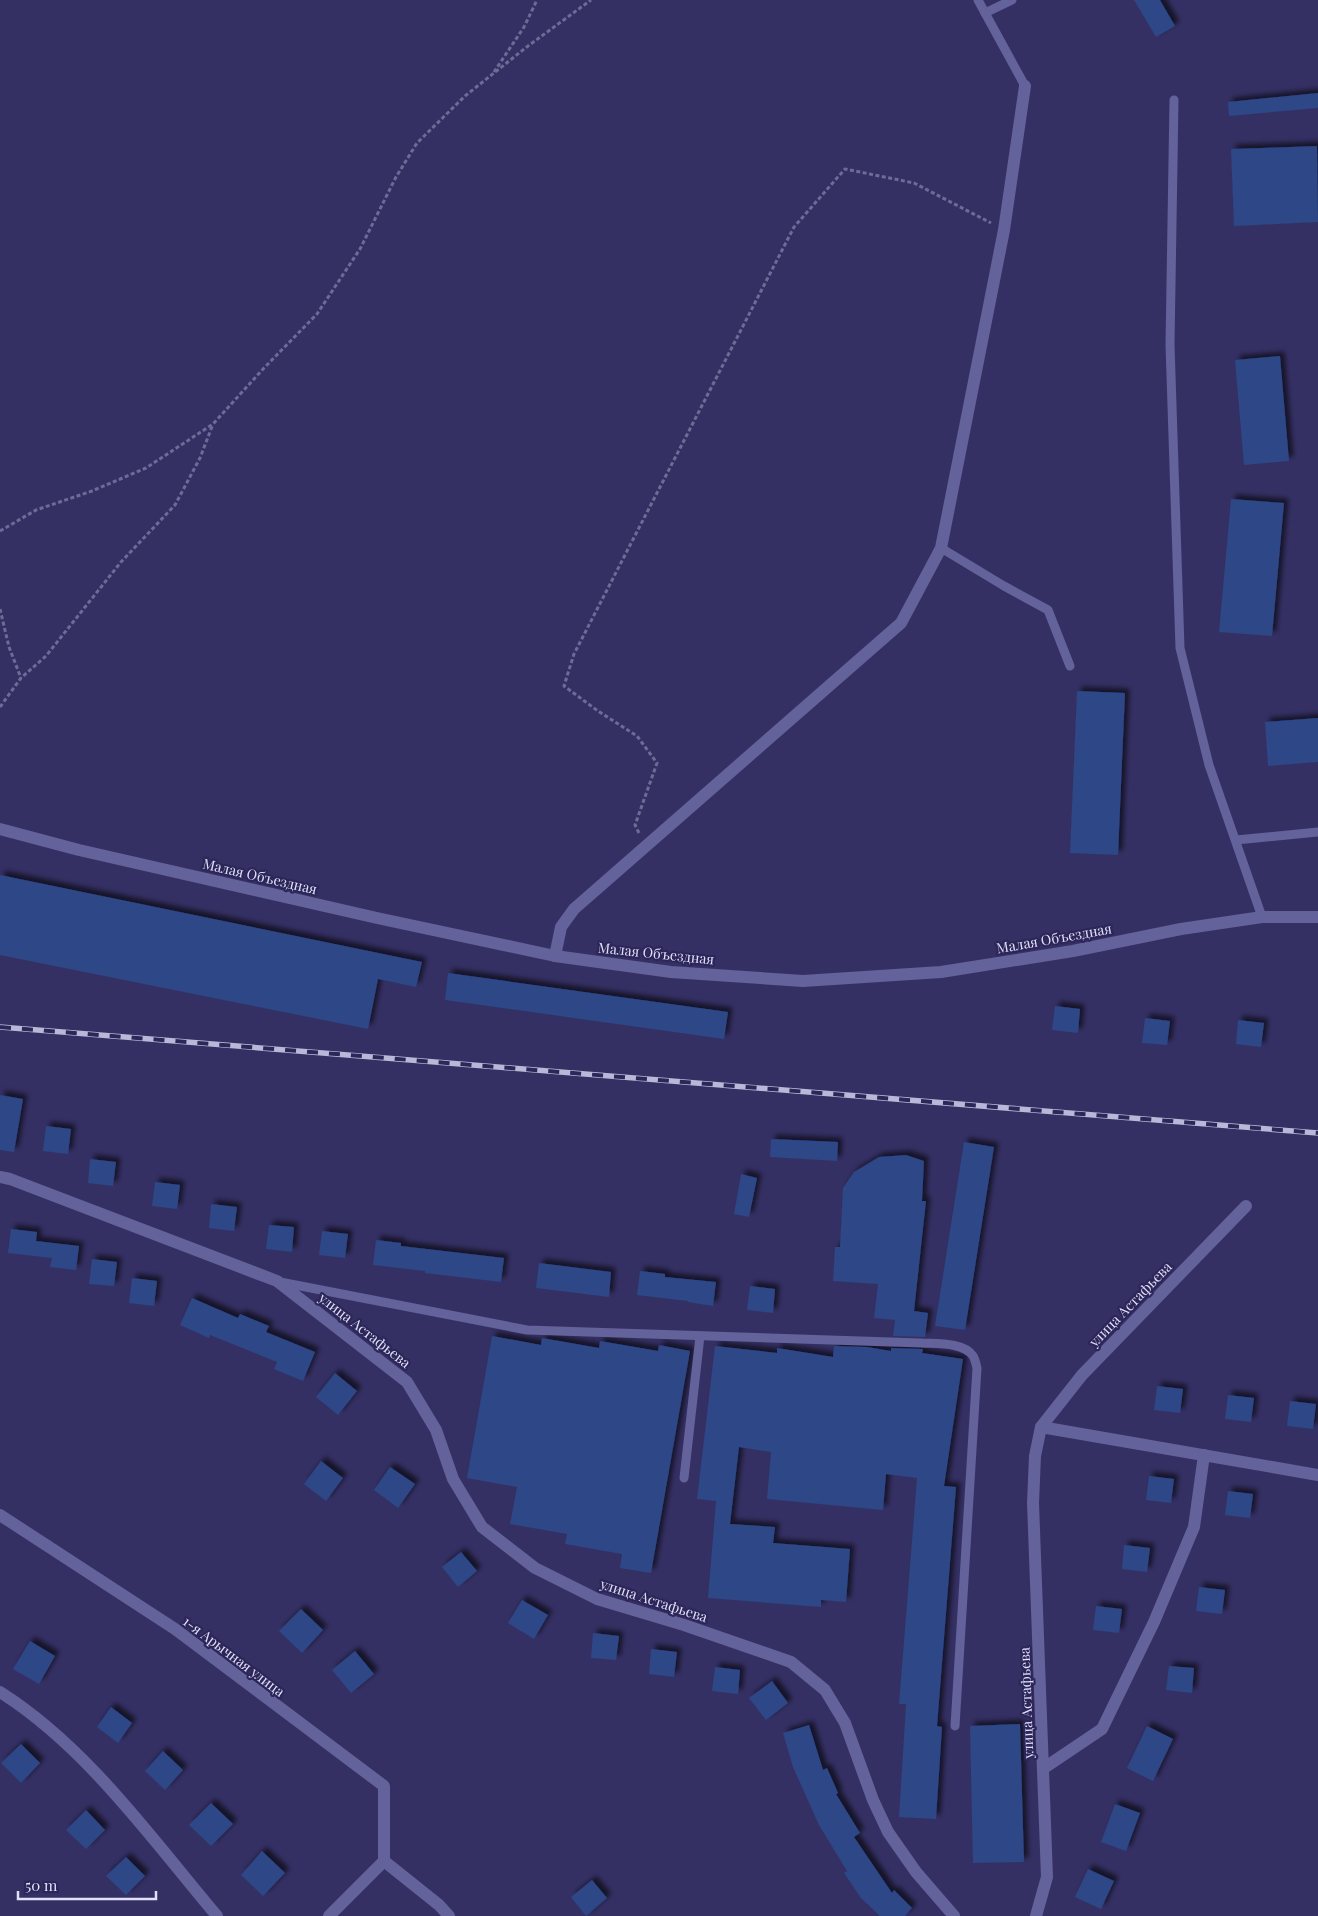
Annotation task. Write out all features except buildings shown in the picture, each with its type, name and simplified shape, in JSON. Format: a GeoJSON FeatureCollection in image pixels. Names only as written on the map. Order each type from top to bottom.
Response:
{"type":"FeatureCollection","features":[{"type":"Feature","properties":{"kind":"street"},"geometry":{"type":"LineString","coordinates":[[555,956],[561,927],[574,910],[901,623],[941,548],[1004,230],[1025,86]]}},
{"type":"Feature","properties":{"kind":"street","name":"Малая Объездная"},"geometry":{"type":"LineString","coordinates":[[0,829],[79,850],[368,916],[555,956],[671,972],[803,981],[941,972],[1073,951],[1181,930],[1262,917],[1318,917]]}},
{"type":"Feature","properties":{"kind":"street","name":"улица Астафьева"},"geometry":{"type":"LineString","coordinates":[[0,1177],[10,1179],[278,1281],[407,1382],[436,1430],[453,1479],[482,1527],[535,1568],[597,1599],[684,1625],[791,1662],[825,1690],[845,1723],[873,1800],[888,1832],[916,1872],[954,1916]]}},
{"type":"Feature","properties":{"kind":"street","name":"улица Астафьева"},"geometry":{"type":"LineString","coordinates":[[1036,1916],[1047,1877],[1033,1503],[1035,1456],[1041,1427],[1082,1375],[1246,1206]]}},
{"type":"Feature","properties":{"kind":"street"},"geometry":{"type":"LineString","coordinates":[[1041,1427],[1318,1475]]}},
{"type":"Feature","properties":{"kind":"street"},"geometry":{"type":"LineString","coordinates":[[1044,1768],[1102,1729],[1154,1622],[1194,1527],[1204,1456]]}},
{"type":"Feature","properties":{"kind":"street","name":"1-я Арычная улица"},"geometry":{"type":"LineString","coordinates":[[0,1515],[174,1629],[384,1786],[384,1861]]}},
{"type":"Feature","properties":{"kind":"street"},"geometry":{"type":"LineString","coordinates":[[0,1692],[26,1708],[96,1772],[216,1916]]}},
{"type":"Feature","properties":{"kind":"street"},"geometry":{"type":"LineString","coordinates":[[329,1916],[384,1861],[439,1905],[448,1916]]}},
{"type":"Feature","properties":{"kind":"lane"},"geometry":{"type":"LineString","coordinates":[[978,0],[1025,86]]}},
{"type":"Feature","properties":{"kind":"lane"},"geometry":{"type":"LineString","coordinates":[[985,13],[1012,0]]}},
{"type":"Feature","properties":{"kind":"lane"},"geometry":{"type":"LineString","coordinates":[[1174,100],[1170,345],[1180,648],[1209,765],[1262,917]]}},
{"type":"Feature","properties":{"kind":"lane"},"geometry":{"type":"LineString","coordinates":[[941,548],[1048,610],[1070,666]]}},
{"type":"Feature","properties":{"kind":"lane"},"geometry":{"type":"LineString","coordinates":[[1236,840],[1318,832]]}},
{"type":"Feature","properties":{"kind":"lane"},"geometry":{"type":"LineString","coordinates":[[278,1281],[527,1330],[921,1343],[961,1348],[969,1352],[974,1357],[977,1368],[954,1726]]}},
{"type":"Feature","properties":{"kind":"lane"},"geometry":{"type":"LineString","coordinates":[[684,1478],[700,1336]]}},
{"type":"Feature","properties":{"kind":"path"},"geometry":{"type":"LineString","coordinates":[[492,75],[524,27],[537,0]]}},
{"type":"Feature","properties":{"kind":"path"},"geometry":{"type":"LineString","coordinates":[[0,530],[36,510],[92,491],[146,468],[213,424],[317,314],[360,249],[396,177],[417,143],[466,96],[591,0]]}},
{"type":"Feature","properties":{"kind":"path"},"geometry":{"type":"LineString","coordinates":[[645,846],[635,825],[657,763],[637,736],[564,686],[574,654],[794,227],[845,170],[914,183],[1004,230]]}},
{"type":"Feature","properties":{"kind":"path"},"geometry":{"type":"LineString","coordinates":[[0,707],[21,678],[46,656],[120,562],[175,505],[200,458],[213,424]]}},
{"type":"Feature","properties":{"kind":"path"},"geometry":{"type":"LineString","coordinates":[[0,608],[9,647],[21,678]]}},
{"type":"Feature","properties":{"kind":"railway"},"geometry":{"type":"LineString","coordinates":[[0,1027],[1318,1133]]}}]}
